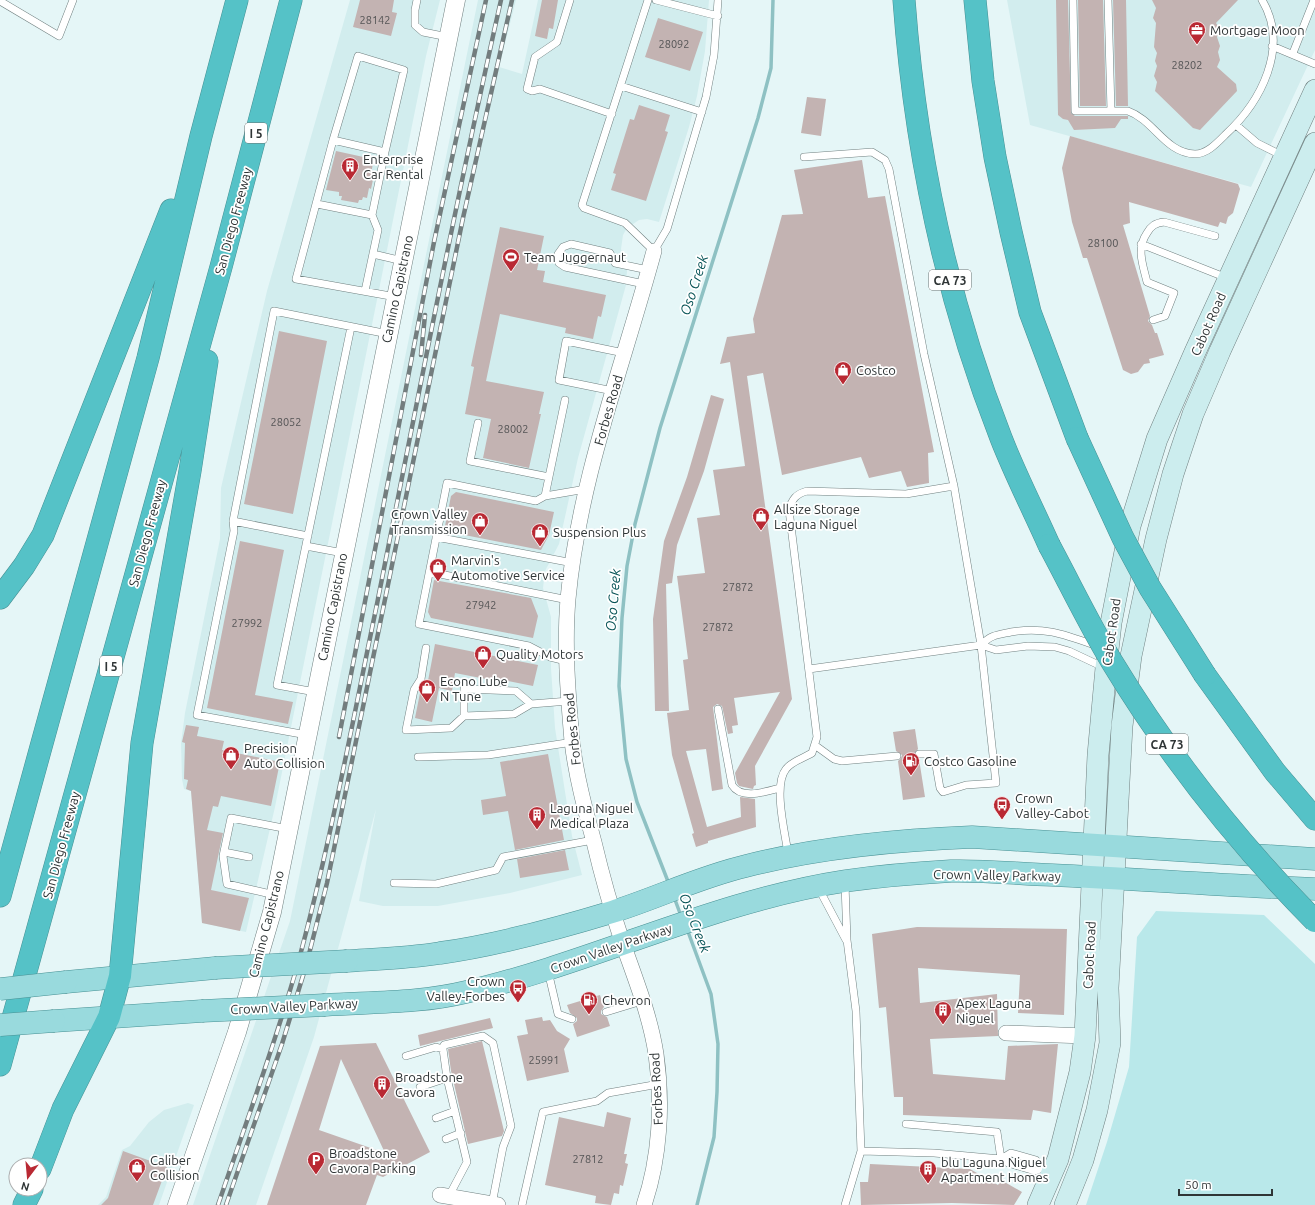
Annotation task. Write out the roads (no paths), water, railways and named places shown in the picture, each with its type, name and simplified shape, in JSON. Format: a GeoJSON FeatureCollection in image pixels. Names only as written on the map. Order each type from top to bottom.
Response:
{"type":"FeatureCollection","features":[{"type":"Feature","properties":{"kind":"highway"},"geometry":{"type":"LineString","coordinates":[[0,896],[148,358],[201,136],[236,0]]}},
{"type":"Feature","properties":{"kind":"highway","name":"San Diego Freeway"},"geometry":{"type":"LineString","coordinates":[[0,1065],[221,267],[291,0]]}},
{"type":"Feature","properties":{"kind":"highway","name":"CA 73"},"geometry":{"type":"LineString","coordinates":[[904,0],[907,41],[920,132],[939,236],[967,340],[1001,438],[1049,545],[1112,662],[1180,762],[1229,826],[1286,892],[1315,921]]}},
{"type":"Feature","properties":{"kind":"highway"},"geometry":{"type":"LineString","coordinates":[[975,0],[995,158],[1011,232],[1030,312],[1077,438],[1123,538],[1140,570],[1204,675],[1275,772],[1315,819]]}},
{"type":"Feature","properties":{"kind":"highway"},"geometry":{"type":"LineString","coordinates":[[0,598],[24,566],[43,535],[201,136]]}},
{"type":"Feature","properties":{"kind":"highway"},"geometry":{"type":"LineString","coordinates":[[45,1157],[63,1109],[109,1017],[120,976],[142,743],[190,471],[221,267]]}},
{"type":"Feature","properties":{"kind":"main road","name":"Cabot Road"},"geometry":{"type":"LineString","coordinates":[[1065,1205],[1059,1174],[1058,1159],[1080,1072],[1103,877],[1116,848],[1122,726],[1118,659],[1156,539],[1173,474],[1238,283],[1285,156],[1315,90]]}},
{"type":"Feature","properties":{"kind":"main road","name":"Cabot Road"},"geometry":{"type":"LineString","coordinates":[[1038,1205],[1059,1174],[1083,1160],[1097,1110],[1110,1043],[1103,877],[1094,846],[1118,659],[1130,526],[1147,469],[1180,385],[1315,143]]}},
{"type":"Feature","properties":{"kind":"main road"},"geometry":{"type":"LineString","coordinates":[[0,989],[120,976],[215,968],[347,961],[439,954],[497,944],[612,912],[696,880],[788,856],[860,844],[972,837],[1116,848],[1315,859]]}},
{"type":"Feature","properties":{"kind":"main road","name":"Crown Valley Parkway"},"geometry":{"type":"LineString","coordinates":[[0,1025],[202,1011],[325,1006],[418,999],[463,993],[547,970],[623,943],[760,899],[845,881],[953,871],[1103,877],[1315,889]]}},
{"type":"Feature","properties":{"kind":"street","name":"Camino Capistrano"},"geometry":{"type":"LineString","coordinates":[[176,1205],[237,1032],[263,947],[275,895],[456,0]]}},
{"type":"Feature","properties":{"kind":"street","name":"Forbes Road"},"geometry":{"type":"LineString","coordinates":[[644,1205],[657,1146],[659,1084],[656,1054],[642,1001],[604,886],[593,840],[585,815],[574,762],[566,660],[568,600],[586,489],[654,251]]}},
{"type":"Feature","properties":{"kind":"street"},"geometry":{"type":"LineString","coordinates":[[1006,1033],[1085,1036]]}},
{"type":"Feature","properties":{"kind":"street"},"geometry":{"type":"LineString","coordinates":[[449,1198],[495,1204]]}},
{"type":"Feature","properties":{"kind":"lane"},"geometry":{"type":"LineString","coordinates":[[0,1],[59,36],[73,0]]}},
{"type":"Feature","properties":{"kind":"lane"},"geometry":{"type":"LineString","coordinates":[[417,0],[415,25],[423,32],[448,37]]}},
{"type":"Feature","properties":{"kind":"lane"},"geometry":{"type":"LineString","coordinates":[[570,0],[557,42],[535,57],[527,88],[532,91],[540,89],[612,114]]}},
{"type":"Feature","properties":{"kind":"lane"},"geometry":{"type":"LineString","coordinates":[[648,0],[582,205],[584,208],[625,223],[654,251],[667,229],[702,112],[714,55],[718,0]]}},
{"type":"Feature","properties":{"kind":"lane"},"geometry":{"type":"LineString","coordinates":[[656,0],[718,16]]}},
{"type":"Feature","properties":{"kind":"lane"},"geometry":{"type":"LineString","coordinates":[[1073,0],[1075,111],[1128,111],[1134,113],[1148,123],[1168,143],[1185,152],[1196,154],[1207,150],[1236,125],[1253,105],[1269,75],[1272,27],[1267,8],[1262,0]]}},
{"type":"Feature","properties":{"kind":"lane"},"geometry":{"type":"LineString","coordinates":[[1108,0],[1111,111]]}},
{"type":"Feature","properties":{"kind":"lane"},"geometry":{"type":"LineString","coordinates":[[1292,53],[1314,0]]}},
{"type":"Feature","properties":{"kind":"lane"},"geometry":{"type":"LineString","coordinates":[[1272,46],[1292,53],[1315,64]]}},
{"type":"Feature","properties":{"kind":"lane"},"geometry":{"type":"LineString","coordinates":[[365,291],[378,230],[372,215],[404,70],[358,56],[333,140],[296,279],[396,297]]}},
{"type":"Feature","properties":{"kind":"lane"},"geometry":{"type":"LineString","coordinates":[[621,86],[702,112]]}},
{"type":"Feature","properties":{"kind":"lane"},"geometry":{"type":"LineString","coordinates":[[1236,125],[1257,143],[1285,156]]}},
{"type":"Feature","properties":{"kind":"lane"},"geometry":{"type":"LineString","coordinates":[[333,140],[385,152]]}},
{"type":"Feature","properties":{"kind":"lane"},"geometry":{"type":"LineString","coordinates":[[804,158],[872,152],[885,160],[889,169],[924,354],[954,486],[981,645],[996,783],[966,785],[947,792],[941,791],[934,754],[919,754]]}},
{"type":"Feature","properties":{"kind":"lane"},"geometry":{"type":"LineString","coordinates":[[317,204],[372,215]]}},
{"type":"Feature","properties":{"kind":"lane"},"geometry":{"type":"LineString","coordinates":[[1153,320],[1165,316],[1174,293],[1147,282],[1140,253],[1141,244],[1150,227],[1156,223],[1164,222],[1215,236]]}},
{"type":"Feature","properties":{"kind":"lane"},"geometry":{"type":"LineString","coordinates":[[571,244],[610,252],[615,263],[646,277],[565,268],[559,262],[558,254],[563,247],[571,244]]}},
{"type":"Feature","properties":{"kind":"lane"},"geometry":{"type":"LineString","coordinates":[[1141,244],[1238,283]]}},
{"type":"Feature","properties":{"kind":"lane"},"geometry":{"type":"LineString","coordinates":[[373,254],[403,261]]}},
{"type":"Feature","properties":{"kind":"lane"},"geometry":{"type":"LineString","coordinates":[[307,735],[197,715],[234,531],[233,521],[274,311],[388,334]]}},
{"type":"Feature","properties":{"kind":"lane"},"geometry":{"type":"LineString","coordinates":[[315,692],[277,685],[351,327]]}},
{"type":"Feature","properties":{"kind":"lane"},"geometry":{"type":"LineString","coordinates":[[613,391],[559,380],[566,341],[624,353]]}},
{"type":"Feature","properties":{"kind":"lane"},"geometry":{"type":"LineString","coordinates":[[545,496],[565,400]]}},
{"type":"Feature","properties":{"kind":"lane"},"geometry":{"type":"LineString","coordinates":[[478,423],[470,461],[549,477]]}},
{"type":"Feature","properties":{"kind":"lane"},"geometry":{"type":"LineString","coordinates":[[566,660],[550,657],[529,646],[419,624],[447,483],[536,501],[545,496],[586,489]]}},
{"type":"Feature","properties":{"kind":"lane"},"geometry":{"type":"LineString","coordinates":[[788,856],[780,788],[782,776],[786,768],[812,753],[816,746],[817,737],[790,510],[795,497],[800,493],[807,491],[906,494],[954,486]]}},
{"type":"Feature","properties":{"kind":"lane"},"geometry":{"type":"LineString","coordinates":[[233,521],[308,536]]}},
{"type":"Feature","properties":{"kind":"lane"},"geometry":{"type":"LineString","coordinates":[[436,537],[573,564]]}},
{"type":"Feature","properties":{"kind":"lane"},"geometry":{"type":"LineString","coordinates":[[306,546],[343,553]]}},
{"type":"Feature","properties":{"kind":"lane"},"geometry":{"type":"LineString","coordinates":[[430,572],[568,600]]}},
{"type":"Feature","properties":{"kind":"lane"},"geometry":{"type":"LineString","coordinates":[[981,645],[991,636],[1038,629],[1070,636],[1118,659]]}},
{"type":"Feature","properties":{"kind":"lane"},"geometry":{"type":"LineString","coordinates":[[809,669],[981,645],[996,650],[1028,646],[1055,647],[1069,651],[1118,659]]}},
{"type":"Feature","properties":{"kind":"lane"},"geometry":{"type":"LineString","coordinates":[[426,648],[421,679],[414,690],[406,730],[451,728],[464,716],[514,714],[531,704],[569,701]]}},
{"type":"Feature","properties":{"kind":"lane"},"geometry":{"type":"LineString","coordinates":[[464,716],[464,689],[516,691],[531,704]]}},
{"type":"Feature","properties":{"kind":"lane"},"geometry":{"type":"LineString","coordinates":[[718,709],[732,785],[735,790],[742,794],[780,788]]}},
{"type":"Feature","properties":{"kind":"lane"},"geometry":{"type":"LineString","coordinates":[[418,757],[488,755],[573,742]]}},
{"type":"Feature","properties":{"kind":"lane"},"geometry":{"type":"LineString","coordinates":[[816,746],[834,759],[842,761],[897,756]]}},
{"type":"Feature","properties":{"kind":"lane"},"geometry":{"type":"LineString","coordinates":[[275,895],[227,884],[223,856],[231,818],[288,829]]}},
{"type":"Feature","properties":{"kind":"lane"},"geometry":{"type":"LineString","coordinates":[[394,882],[436,884],[496,870],[503,857],[593,840]]}},
{"type":"Feature","properties":{"kind":"lane"},"geometry":{"type":"LineString","coordinates":[[224,852],[250,858]]}},
{"type":"Feature","properties":{"kind":"lane"},"geometry":{"type":"LineString","coordinates":[[845,881],[847,940],[856,1011],[861,1151],[845,1205]]}},
{"type":"Feature","properties":{"kind":"lane"},"geometry":{"type":"LineString","coordinates":[[818,886],[847,940]]}},
{"type":"Feature","properties":{"kind":"lane"},"geometry":{"type":"LineString","coordinates":[[547,970],[558,1014],[572,1019]]}},
{"type":"Feature","properties":{"kind":"lane"},"geometry":{"type":"LineString","coordinates":[[606,1012],[642,1001]]}},
{"type":"Feature","properties":{"kind":"lane"},"geometry":{"type":"LineString","coordinates":[[449,1198],[467,1162],[447,1078],[443,1049],[444,1045],[483,1036],[493,1043],[511,1126],[503,1147],[495,1204]]}},
{"type":"Feature","properties":{"kind":"lane"},"geometry":{"type":"LineString","coordinates":[[406,1056],[436,1047],[443,1049]]}},
{"type":"Feature","properties":{"kind":"lane"},"geometry":{"type":"LineString","coordinates":[[420,1087],[447,1078]]}},
{"type":"Feature","properties":{"kind":"lane"},"geometry":{"type":"LineString","coordinates":[[522,1205],[543,1112],[597,1101],[608,1093],[659,1084]]}},
{"type":"Feature","properties":{"kind":"lane"},"geometry":{"type":"LineString","coordinates":[[436,1118],[455,1110]]}},
{"type":"Feature","properties":{"kind":"lane"},"geometry":{"type":"LineString","coordinates":[[906,1124],[997,1132],[1001,1159]]}},
{"type":"Feature","properties":{"kind":"lane"},"geometry":{"type":"LineString","coordinates":[[446,1139],[461,1133]]}},
{"type":"Feature","properties":{"kind":"lane"},"geometry":{"type":"LineString","coordinates":[[861,1151],[934,1153],[1001,1159],[1008,1163],[1035,1171],[1059,1174]]}},
{"type":"Feature","properties":{"kind":"lane"},"geometry":{"type":"LineString","coordinates":[[1001,1159],[1011,1153],[1036,1160],[1059,1174]]}},
{"type":"Feature","properties":{"kind":"waterway","name":"Oso Creek"},"geometry":{"type":"LineString","coordinates":[[669,884],[637,802],[626,759],[619,686],[622,618],[627,566],[635,524],[660,428],[758,118],[771,68],[773,0]]}},
{"type":"Feature","properties":{"kind":"waterway","name":"Oso Creek"},"geometry":{"type":"LineString","coordinates":[[674,897],[681,916]]}},
{"type":"Feature","properties":{"kind":"waterway","name":"Oso Creek"},"geometry":{"type":"LineString","coordinates":[[687,929],[711,994],[718,1044],[714,1137],[697,1205]]}},
{"type":"Feature","properties":{"kind":"railway"},"geometry":{"type":"LineString","coordinates":[[339,737],[434,242],[486,0]]}},
{"type":"Feature","properties":{"kind":"railway"},"geometry":{"type":"LineString","coordinates":[[218,1205],[270,1055],[310,919],[349,739],[484,75],[501,0]]}},
{"type":"Feature","properties":{"kind":"railway"},"geometry":{"type":"LineString","coordinates":[[226,1205],[282,1044],[306,966],[327,883],[463,218],[512,0]]}},
{"type":"Feature","properties":{"kind":"railway"},"geometry":{"type":"LineString","coordinates":[[421,355],[425,315]]}},
{"type":"Feature","properties":{"kind":"place","name":"Mortgage Moon"},"geometry":{"type":"Point","coordinates":[1197,45]}},
{"type":"Feature","properties":{"kind":"place","name":"Enterprise Car Rental"},"geometry":{"type":"Point","coordinates":[350,181]}},
{"type":"Feature","properties":{"kind":"place","name":"Team Juggernaut"},"geometry":{"type":"Point","coordinates":[511,272]}},
{"type":"Feature","properties":{"kind":"place","name":"Costco"},"geometry":{"type":"Point","coordinates":[843,385]}},
{"type":"Feature","properties":{"kind":"place","name":"Allsize Storage Laguna Niguel"},"geometry":{"type":"Point","coordinates":[761,531]}},
{"type":"Feature","properties":{"kind":"place","name":"Crown Valley Transmission"},"geometry":{"type":"Point","coordinates":[480,536]}},
{"type":"Feature","properties":{"kind":"place","name":"Suspension Plus"},"geometry":{"type":"Point","coordinates":[540,547]}},
{"type":"Feature","properties":{"kind":"place","name":"Marvin's Automotive Service"},"geometry":{"type":"Point","coordinates":[438,582]}},
{"type":"Feature","properties":{"kind":"place","name":"Quality Motors"},"geometry":{"type":"Point","coordinates":[483,669]}},
{"type":"Feature","properties":{"kind":"place","name":"Econo Lube N Tune"},"geometry":{"type":"Point","coordinates":[427,703]}},
{"type":"Feature","properties":{"kind":"place","name":"Precision Auto Collision"},"geometry":{"type":"Point","coordinates":[231,770]}},
{"type":"Feature","properties":{"kind":"place","name":"Costco Gasoline"},"geometry":{"type":"Point","coordinates":[911,776]}},
{"type":"Feature","properties":{"kind":"place","name":"Crown Valley-Cabot"},"geometry":{"type":"Point","coordinates":[1002,820]}},
{"type":"Feature","properties":{"kind":"place","name":"Laguna Niguel Medical Plaza"},"geometry":{"type":"Point","coordinates":[537,830]}},
{"type":"Feature","properties":{"kind":"place","name":"Crown Valley-Forbes"},"geometry":{"type":"Point","coordinates":[518,1003]}},
{"type":"Feature","properties":{"kind":"place","name":"Chevron"},"geometry":{"type":"Point","coordinates":[589,1015]}},
{"type":"Feature","properties":{"kind":"place","name":"Apex Laguna Niguel"},"geometry":{"type":"Point","coordinates":[943,1025]}},
{"type":"Feature","properties":{"kind":"place","name":"Broadstone Cavora"},"geometry":{"type":"Point","coordinates":[382,1099]}},
{"type":"Feature","properties":{"kind":"place","name":"Broadstone Cavora Parking"},"geometry":{"type":"Point","coordinates":[316,1175]}},
{"type":"Feature","properties":{"kind":"place","name":"Caliber Collision"},"geometry":{"type":"Point","coordinates":[137,1182]}},
{"type":"Feature","properties":{"kind":"place","name":"blu Laguna Niguel Apartment Homes"},"geometry":{"type":"Point","coordinates":[928,1184]}}]}
